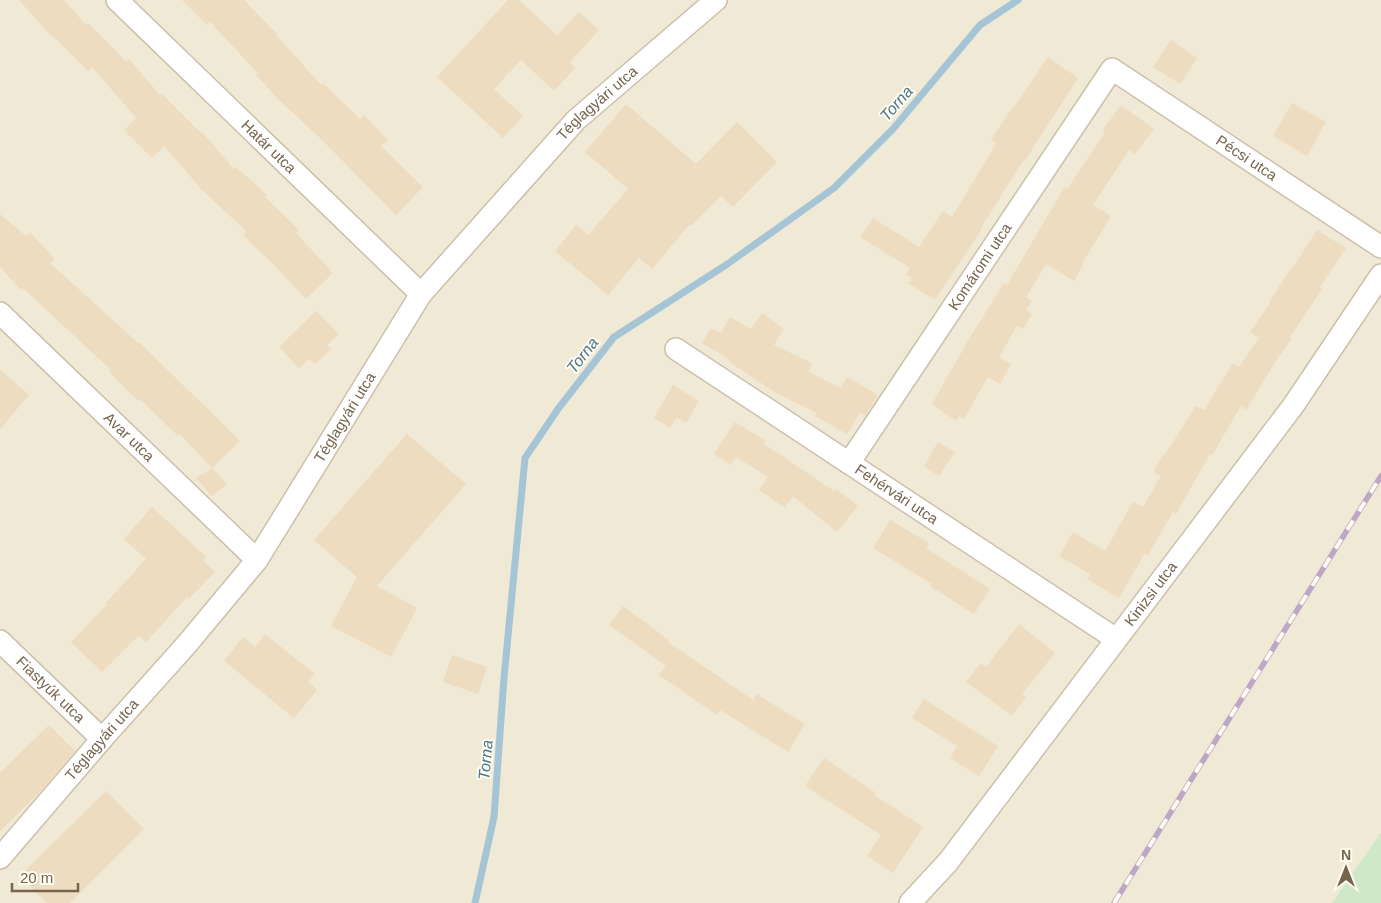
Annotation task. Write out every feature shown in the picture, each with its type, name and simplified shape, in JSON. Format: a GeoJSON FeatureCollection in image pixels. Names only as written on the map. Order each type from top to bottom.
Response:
{"type":"FeatureCollection","features":[{"type":"Feature","properties":{"kind":"street","name":"Határ utca"},"geometry":{"type":"LineString","coordinates":[[116,0],[421,294]]}},
{"type":"Feature","properties":{"kind":"street","name":"Téglagyári utca"},"geometry":{"type":"LineString","coordinates":[[0,858],[187,644],[257,560],[421,294],[576,120],[712,2]]}},
{"type":"Feature","properties":{"kind":"street","name":"Pécsi utca"},"geometry":{"type":"LineString","coordinates":[[1112,69],[1381,247]]}},
{"type":"Feature","properties":{"kind":"street","name":"Komáromi utca"},"geometry":{"type":"LineString","coordinates":[[849,463],[1112,69]]}},
{"type":"Feature","properties":{"kind":"street","name":"Kinizsi utca"},"geometry":{"type":"LineString","coordinates":[[910,903],[948,862],[1293,406],[1381,274]]}},
{"type":"Feature","properties":{"kind":"street","name":"Avar utca"},"geometry":{"type":"LineString","coordinates":[[0,313],[257,560]]}},
{"type":"Feature","properties":{"kind":"street","name":"Fehérvári utca"},"geometry":{"type":"LineString","coordinates":[[676,350],[1116,639]]}},
{"type":"Feature","properties":{"kind":"street","name":"Fiastyúk utca"},"geometry":{"type":"LineString","coordinates":[[0,641],[102,739]]}},
{"type":"Feature","properties":{"kind":"shaded area"},"geometry":{"type":"Polygon","coordinates":[[[0,0],[1381,0],[1381,832],[1332,903],[0,903],[0,0]]]}},
{"type":"Feature","properties":{"kind":"green space"},"geometry":{"type":"Polygon","coordinates":[[[1381,832],[1381,903],[1332,903],[1381,832]]]}},
{"type":"Feature","properties":{"kind":"building"},"geometry":{"type":"Polygon","coordinates":[[[19,0],[64,0],[86,25],[88,23],[126,61],[129,59],[160,95],[162,94],[202,132],[234,169],[236,167],[267,195],[265,197],[299,230],[296,233],[333,273],[306,299],[243,235],[247,232],[202,190],[164,146],[152,158],[124,130],[136,118],[92,67],[88,71],[52,37],[19,0]]]}},
{"type":"Feature","properties":{"kind":"building"},"geometry":{"type":"Polygon","coordinates":[[[182,0],[244,0],[277,34],[321,85],[323,83],[360,119],[364,115],[388,140],[381,146],[423,187],[396,215],[321,139],[279,100],[256,75],[258,73],[210,22],[207,25],[182,0]]]}},
{"type":"Feature","properties":{"kind":"building"},"geometry":{"type":"Polygon","coordinates":[[[508,0],[519,0],[557,35],[579,12],[599,30],[570,62],[575,68],[554,91],[521,60],[494,89],[523,116],[503,138],[437,77],[508,0]]]}},
{"type":"Feature","properties":{"kind":"building"},"geometry":{"type":"Polygon","coordinates":[[[1171,40],[1197,58],[1180,84],[1153,67],[1171,40]]]}},
{"type":"Feature","properties":{"kind":"building"},"geometry":{"type":"Polygon","coordinates":[[[1048,57],[1078,78],[935,300],[908,283],[912,278],[906,274],[910,268],[860,237],[873,218],[919,247],[943,211],[952,217],[996,144],[991,140],[1048,57]]]}},
{"type":"Feature","properties":{"kind":"building"},"geometry":{"type":"Polygon","coordinates":[[[1292,103],[1326,122],[1307,156],[1273,136],[1292,103]]]}},
{"type":"Feature","properties":{"kind":"building"},"geometry":{"type":"Polygon","coordinates":[[[626,104],[696,164],[737,122],[777,162],[733,207],[721,196],[691,226],[689,225],[652,269],[639,258],[608,295],[555,251],[576,225],[588,235],[628,189],[585,152],[626,104]]]}},
{"type":"Feature","properties":{"kind":"building"},"geometry":{"type":"Polygon","coordinates":[[[1121,105],[1154,129],[1135,154],[1129,150],[1093,205],[1111,216],[1074,281],[1046,264],[1026,297],[1032,301],[1026,310],[1032,314],[1023,329],[1017,326],[999,357],[1011,364],[1000,384],[988,377],[964,419],[959,416],[956,421],[932,404],[969,339],[1004,283],[1007,285],[1064,188],[1067,189],[1105,133],[1102,131],[1121,105]]]}},
{"type":"Feature","properties":{"kind":"building"},"geometry":{"type":"Polygon","coordinates":[[[0,214],[26,236],[30,232],[55,259],[50,263],[139,342],[240,441],[212,468],[180,434],[178,436],[140,399],[139,401],[109,372],[111,370],[23,288],[21,290],[0,267],[0,214]]]}},
{"type":"Feature","properties":{"kind":"building"},"geometry":{"type":"Polygon","coordinates":[[[1317,230],[1346,248],[1320,287],[1322,289],[1290,337],[1292,338],[1246,410],[1241,406],[1212,455],[1210,454],[1176,514],[1173,512],[1148,555],[1145,553],[1119,598],[1087,579],[1090,574],[1059,556],[1073,532],[1105,551],[1133,502],[1143,507],[1161,476],[1153,472],[1163,455],[1196,406],[1204,410],[1233,363],[1239,367],[1259,338],[1250,332],[1317,230]]]}},
{"type":"Feature","properties":{"kind":"building"},"geometry":{"type":"Polygon","coordinates":[[[316,311],[339,334],[327,345],[331,349],[315,364],[309,359],[299,368],[279,347],[316,311]]]}},
{"type":"Feature","properties":{"kind":"building"},"geometry":{"type":"Polygon","coordinates":[[[762,313],[784,329],[774,345],[812,363],[808,372],[841,388],[847,377],[878,395],[865,416],[860,413],[847,434],[815,416],[817,413],[776,393],[729,362],[730,360],[702,343],[711,328],[721,333],[730,317],[751,329],[762,313]]]}},
{"type":"Feature","properties":{"kind":"building"},"geometry":{"type":"Polygon","coordinates":[[[0,370],[29,395],[0,429],[0,370]]]}},
{"type":"Feature","properties":{"kind":"building"},"geometry":{"type":"Polygon","coordinates":[[[673,385],[699,401],[686,423],[677,417],[670,428],[654,418],[673,385]]]}},
{"type":"Feature","properties":{"kind":"building"},"geometry":{"type":"Polygon","coordinates":[[[735,422],[766,441],[764,444],[834,491],[836,489],[858,506],[837,532],[793,496],[785,508],[759,490],[768,477],[736,457],[731,465],[714,454],[735,422]]]}},
{"type":"Feature","properties":{"kind":"building"},"geometry":{"type":"Polygon","coordinates":[[[407,434],[466,484],[377,586],[417,608],[391,657],[331,626],[357,577],[314,540],[407,434]]]}},
{"type":"Feature","properties":{"kind":"building"},"geometry":{"type":"Polygon","coordinates":[[[938,442],[955,452],[939,476],[924,466],[938,442]]]}},
{"type":"Feature","properties":{"kind":"building"},"geometry":{"type":"Polygon","coordinates":[[[212,468],[227,484],[212,496],[196,478],[212,468]]]}},
{"type":"Feature","properties":{"kind":"building"},"geometry":{"type":"Polygon","coordinates":[[[152,507],[206,557],[203,561],[215,572],[189,599],[187,597],[146,642],[139,635],[102,672],[71,642],[107,605],[105,604],[146,559],[124,539],[152,507]]]}},
{"type":"Feature","properties":{"kind":"building"},"geometry":{"type":"Polygon","coordinates":[[[890,520],[929,543],[926,548],[990,589],[974,614],[930,586],[932,584],[873,548],[890,520]]]}},
{"type":"Feature","properties":{"kind":"building"},"geometry":{"type":"Polygon","coordinates":[[[623,606],[669,640],[668,642],[753,700],[757,694],[805,724],[788,752],[720,710],[717,715],[659,675],[666,666],[609,625],[623,606]]]}},
{"type":"Feature","properties":{"kind":"building"},"geometry":{"type":"Polygon","coordinates":[[[1019,624],[1055,653],[1022,694],[1026,697],[1012,716],[966,682],[981,663],[986,667],[1019,624]]]}},
{"type":"Feature","properties":{"kind":"building"},"geometry":{"type":"Polygon","coordinates":[[[265,634],[315,674],[308,682],[317,690],[294,718],[224,661],[243,637],[255,647],[265,634]]]}},
{"type":"Feature","properties":{"kind":"building"},"geometry":{"type":"Polygon","coordinates":[[[452,655],[487,667],[478,694],[443,682],[452,655]]]}},
{"type":"Feature","properties":{"kind":"building"},"geometry":{"type":"Polygon","coordinates":[[[924,699],[998,746],[979,776],[950,758],[957,746],[912,718],[924,699]]]}},
{"type":"Feature","properties":{"kind":"building"},"geometry":{"type":"Polygon","coordinates":[[[49,725],[75,751],[41,791],[0,831],[0,773],[49,725]]]}},
{"type":"Feature","properties":{"kind":"building"},"geometry":{"type":"Polygon","coordinates":[[[824,758],[876,793],[874,795],[923,827],[893,873],[867,856],[881,835],[805,786],[824,758]]]}},
{"type":"Feature","properties":{"kind":"building"},"geometry":{"type":"Polygon","coordinates":[[[106,791],[144,829],[70,903],[47,903],[20,876],[106,791]]]}},
{"type":"Feature","properties":{"kind":"waterway","name":"Torna"},"geometry":{"type":"LineString","coordinates":[[475,903],[494,817],[504,678],[525,458],[558,409],[614,337],[726,265],[834,188],[893,129],[980,25],[1018,0]]}},
{"type":"Feature","properties":{"kind":"railway"},"geometry":{"type":"LineString","coordinates":[[1114,903],[1381,476]]}}]}
